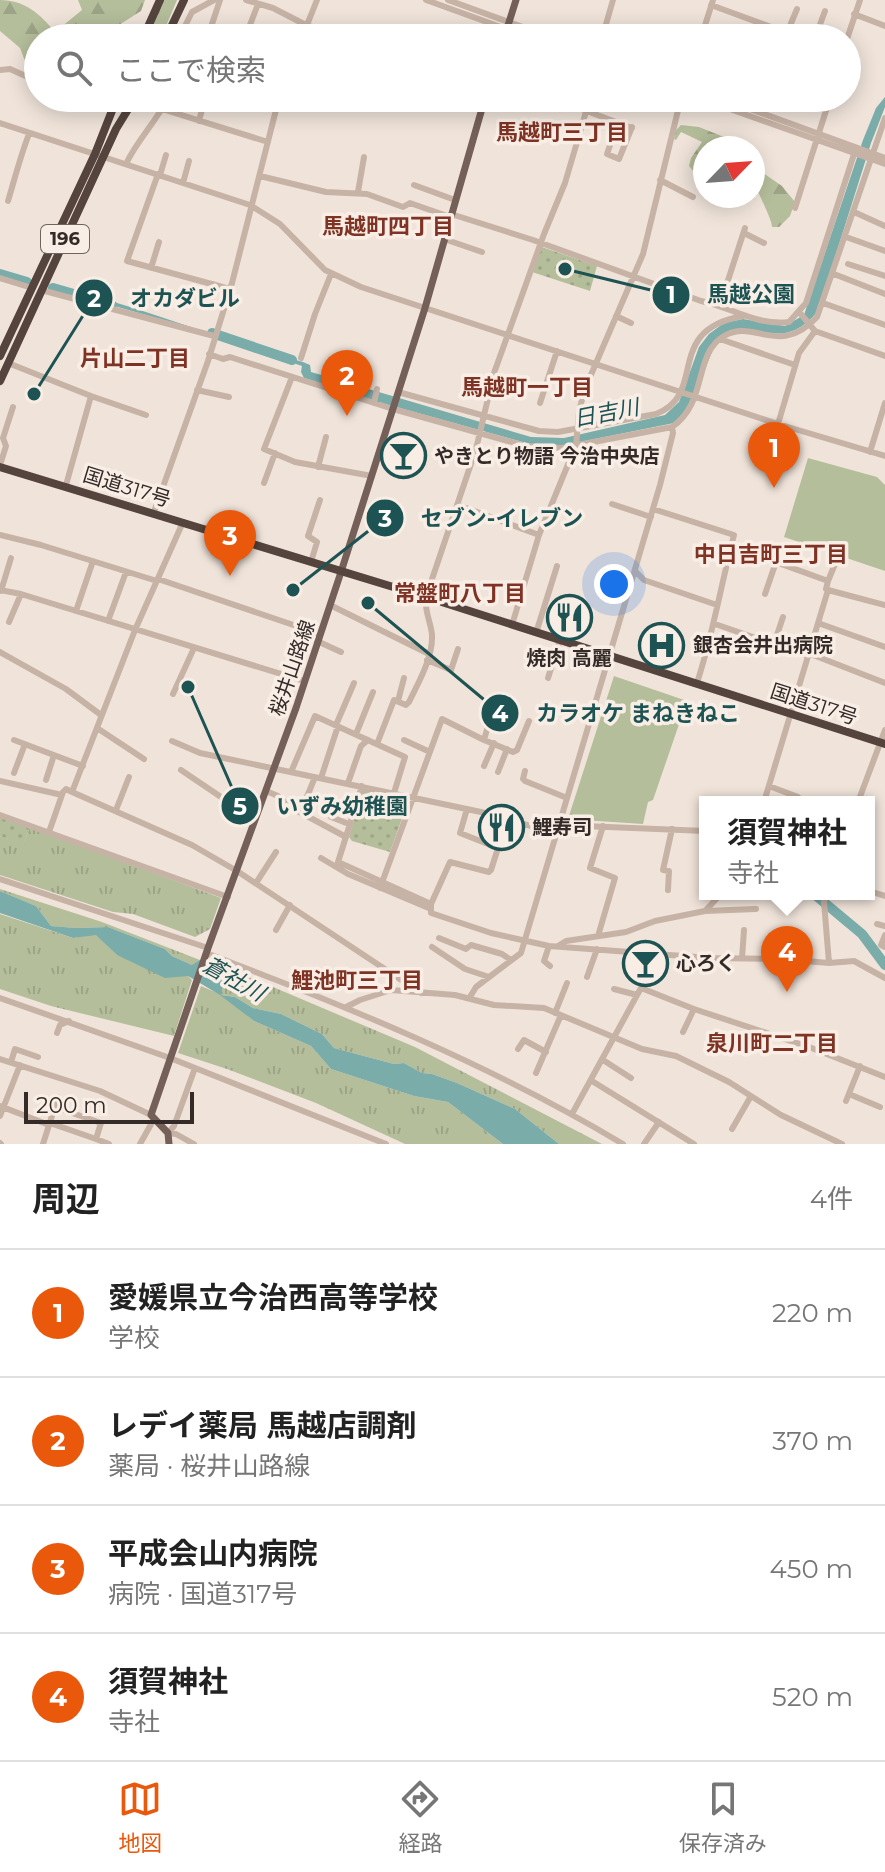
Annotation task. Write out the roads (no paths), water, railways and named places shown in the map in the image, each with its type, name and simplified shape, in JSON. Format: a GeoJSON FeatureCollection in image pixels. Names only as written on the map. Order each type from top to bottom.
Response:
{"type":"FeatureCollection","features":[{"type":"Feature","properties":{"kind":"highway"},"geometry":{"type":"LineString","coordinates":[[149,24],[160,0]]}},
{"type":"Feature","properties":{"kind":"highway"},"geometry":{"type":"LineString","coordinates":[[173,24],[184,0]]}},
{"type":"Feature","properties":{"kind":"highway","name":"196"},"geometry":{"type":"LineString","coordinates":[[0,381],[37,289],[99,155],[113,112]]}},
{"type":"Feature","properties":{"kind":"highway","name":"196"},"geometry":{"type":"LineString","coordinates":[[99,155],[126,112]]}},
{"type":"Feature","properties":{"kind":"highway","name":"196"},"geometry":{"type":"LineString","coordinates":[[0,356],[37,289]]}},
{"type":"Feature","properties":{"kind":"highway","name":"国道317号"},"geometry":{"type":"LineString","coordinates":[[0,466],[426,597],[883,743]]}},
{"type":"Feature","properties":{"kind":"main road"},"geometry":{"type":"LineString","coordinates":[[509,24],[516,0]]}},
{"type":"Feature","properties":{"kind":"main road","name":"桜井山路線"},"geometry":{"type":"LineString","coordinates":[[153,1117],[206,953],[266,791],[341,572],[425,308],[481,112]]}},
{"type":"Feature","properties":{"kind":"main road"},"geometry":{"type":"LineString","coordinates":[[153,1117],[168,1133],[169,1144]]}},
{"type":"Feature","properties":{"kind":"street"},"geometry":{"type":"LineString","coordinates":[[211,24],[217,0]]}},
{"type":"Feature","properties":{"kind":"street"},"geometry":{"type":"LineString","coordinates":[[186,24],[192,12],[217,0]]}},
{"type":"Feature","properties":{"kind":"street"},"geometry":{"type":"LineString","coordinates":[[246,0],[306,24],[317,0]]}},
{"type":"Feature","properties":{"kind":"street"},"geometry":{"type":"LineString","coordinates":[[426,0],[491,24]]}},
{"type":"Feature","properties":{"kind":"street"},"geometry":{"type":"LineString","coordinates":[[448,0],[495,24]]}},
{"type":"Feature","properties":{"kind":"street"},"geometry":{"type":"LineString","coordinates":[[606,24],[613,0]]}},
{"type":"Feature","properties":{"kind":"street"},"geometry":{"type":"LineString","coordinates":[[851,24],[860,0]]}},
{"type":"Feature","properties":{"kind":"street"},"geometry":{"type":"LineString","coordinates":[[705,24],[712,2],[765,24]]}},
{"type":"Feature","properties":{"kind":"street"},"geometry":{"type":"LineString","coordinates":[[250,24],[258,4]]}},
{"type":"Feature","properties":{"kind":"street"},"geometry":{"type":"LineString","coordinates":[[791,24],[797,9]]}},
{"type":"Feature","properties":{"kind":"street"},"geometry":{"type":"LineString","coordinates":[[820,24],[825,11]]}},
{"type":"Feature","properties":{"kind":"street"},"geometry":{"type":"LineString","coordinates":[[854,14],[885,26]]}},
{"type":"Feature","properties":{"kind":"street"},"geometry":{"type":"LineString","coordinates":[[0,70],[10,69],[24,75]]}},
{"type":"Feature","properties":{"kind":"street"},"geometry":{"type":"LineString","coordinates":[[126,164],[136,143],[144,137],[160,112]]}},
{"type":"Feature","properties":{"kind":"street"},"geometry":{"type":"LineString","coordinates":[[171,112],[268,142]]}},
{"type":"Feature","properties":{"kind":"street"},"geometry":{"type":"LineString","coordinates":[[199,121],[201,112]]}},
{"type":"Feature","properties":{"kind":"street"},"geometry":{"type":"LineString","coordinates":[[154,512],[230,289],[276,112]]}},
{"type":"Feature","properties":{"kind":"street"},"geometry":{"type":"LineString","coordinates":[[377,744],[394,700],[406,705],[409,702],[428,657],[432,633],[425,606],[426,597],[458,505],[494,373],[565,183],[587,112]]}},
{"type":"Feature","properties":{"kind":"street"},"geometry":{"type":"LineString","coordinates":[[590,112],[618,122],[632,128],[619,159],[607,154],[618,122]]}},
{"type":"Feature","properties":{"kind":"street"},"geometry":{"type":"LineString","coordinates":[[512,625],[539,535],[576,445],[584,391],[643,254],[677,112]]}},
{"type":"Feature","properties":{"kind":"street"},"geometry":{"type":"LineString","coordinates":[[742,112],[818,137]]}},
{"type":"Feature","properties":{"kind":"street"},"geometry":{"type":"LineString","coordinates":[[755,112],[885,161]]}},
{"type":"Feature","properties":{"kind":"street"},"geometry":{"type":"LineString","coordinates":[[795,208],[826,112]]}},
{"type":"Feature","properties":{"kind":"street"},"geometry":{"type":"LineString","coordinates":[[209,354],[223,359],[230,357],[526,446],[547,448],[576,445],[672,427],[688,413],[708,355],[723,336],[739,332],[782,337],[793,335],[817,317],[885,118]]}},
{"type":"Feature","properties":{"kind":"street"},"geometry":{"type":"LineString","coordinates":[[0,123],[250,205],[280,224],[331,274],[361,287],[885,456]]}},
{"type":"Feature","properties":{"kind":"street"},"geometry":{"type":"LineString","coordinates":[[8,201],[17,174],[16,167],[29,134]]}},
{"type":"Feature","properties":{"kind":"street"},"geometry":{"type":"LineString","coordinates":[[260,176],[326,192],[358,192],[403,207],[410,203],[513,233],[701,301],[720,305],[743,316],[775,324],[789,322],[800,314],[806,303],[856,151]]}},
{"type":"Feature","properties":{"kind":"street"},"geometry":{"type":"LineString","coordinates":[[166,155],[127,261],[230,289]]}},
{"type":"Feature","properties":{"kind":"street"},"geometry":{"type":"LineString","coordinates":[[358,192],[364,157]]}},
{"type":"Feature","properties":{"kind":"street"},"geometry":{"type":"LineString","coordinates":[[183,183],[189,161]]}},
{"type":"Feature","properties":{"kind":"street"},"geometry":{"type":"LineString","coordinates":[[660,180],[693,197]]}},
{"type":"Feature","properties":{"kind":"street"},"geometry":{"type":"LineString","coordinates":[[414,185],[455,200]]}},
{"type":"Feature","properties":{"kind":"street"},"geometry":{"type":"LineString","coordinates":[[854,212],[885,226]]}},
{"type":"Feature","properties":{"kind":"street"},"geometry":{"type":"LineString","coordinates":[[720,305],[744,230],[764,243]]}},
{"type":"Feature","properties":{"kind":"street"},"geometry":{"type":"LineString","coordinates":[[846,237],[885,251]]}},
{"type":"Feature","properties":{"kind":"street"},"geometry":{"type":"LineString","coordinates":[[444,239],[482,252]]}},
{"type":"Feature","properties":{"kind":"street"},"geometry":{"type":"LineString","coordinates":[[151,268],[159,242]]}},
{"type":"Feature","properties":{"kind":"street"},"geometry":{"type":"LineString","coordinates":[[848,264],[885,276]]}},
{"type":"Feature","properties":{"kind":"street"},"geometry":{"type":"LineString","coordinates":[[301,358],[331,274]]}},
{"type":"Feature","properties":{"kind":"street"},"geometry":{"type":"LineString","coordinates":[[834,274],[885,294]]}},
{"type":"Feature","properties":{"kind":"street"},"geometry":{"type":"LineString","coordinates":[[0,278],[215,334]]}},
{"type":"Feature","properties":{"kind":"street"},"geometry":{"type":"LineString","coordinates":[[823,303],[885,325]]}},
{"type":"Feature","properties":{"kind":"street"},"geometry":{"type":"LineString","coordinates":[[800,314],[815,331],[885,356]]}},
{"type":"Feature","properties":{"kind":"street"},"geometry":{"type":"LineString","coordinates":[[616,316],[631,323]]}},
{"type":"Feature","properties":{"kind":"street"},"geometry":{"type":"LineString","coordinates":[[398,392],[539,431],[558,432],[656,414],[668,410],[681,392],[697,340],[718,322],[743,316]]}},
{"type":"Feature","properties":{"kind":"street"},"geometry":{"type":"LineString","coordinates":[[718,322],[723,336],[795,365]]}},
{"type":"Feature","properties":{"kind":"street"},"geometry":{"type":"LineString","coordinates":[[778,424],[799,353],[815,331]]}},
{"type":"Feature","properties":{"kind":"street"},"geometry":{"type":"LineString","coordinates":[[540,403],[557,351]]}},
{"type":"Feature","properties":{"kind":"street"},"geometry":{"type":"LineString","coordinates":[[8,363],[146,415]]}},
{"type":"Feature","properties":{"kind":"street"},"geometry":{"type":"LineString","coordinates":[[292,377],[264,449],[295,462],[372,476]]}},
{"type":"Feature","properties":{"kind":"street"},"geometry":{"type":"LineString","coordinates":[[374,402],[377,389]]}},
{"type":"Feature","properties":{"kind":"street"},"geometry":{"type":"LineString","coordinates":[[197,390],[229,397]]}},
{"type":"Feature","properties":{"kind":"street"},"geometry":{"type":"LineString","coordinates":[[66,485],[91,396]]}},
{"type":"Feature","properties":{"kind":"street"},"geometry":{"type":"LineString","coordinates":[[870,452],[885,403]]}},
{"type":"Feature","properties":{"kind":"street"},"geometry":{"type":"LineString","coordinates":[[0,466],[6,446],[3,438],[13,407]]}},
{"type":"Feature","properties":{"kind":"street"},"geometry":{"type":"LineString","coordinates":[[470,997],[476,987],[521,953],[611,656],[652,513],[672,427]]}},
{"type":"Feature","properties":{"kind":"street"},"geometry":{"type":"LineString","coordinates":[[318,467],[326,437]]}},
{"type":"Feature","properties":{"kind":"street"},"geometry":{"type":"LineString","coordinates":[[264,483],[275,453]]}},
{"type":"Feature","properties":{"kind":"street"},"geometry":{"type":"LineString","coordinates":[[311,562],[317,542],[308,536],[320,500]]}},
{"type":"Feature","properties":{"kind":"street"},"geometry":{"type":"LineString","coordinates":[[612,504],[734,535],[715,624],[697,683]]}},
{"type":"Feature","properties":{"kind":"street"},"geometry":{"type":"LineString","coordinates":[[458,505],[539,535]]}},
{"type":"Feature","properties":{"kind":"street"},"geometry":{"type":"LineString","coordinates":[[72,792],[135,630],[183,522]]}},
{"type":"Feature","properties":{"kind":"street"},"geometry":{"type":"LineString","coordinates":[[0,535],[158,580],[319,637],[341,652]]}},
{"type":"Feature","properties":{"kind":"street"},"geometry":{"type":"LineString","coordinates":[[732,546],[828,581]]}},
{"type":"Feature","properties":{"kind":"street"},"geometry":{"type":"LineString","coordinates":[[11,558],[1,590],[304,681]]}},
{"type":"Feature","properties":{"kind":"street"},"geometry":{"type":"LineString","coordinates":[[76,611],[93,561]]}},
{"type":"Feature","properties":{"kind":"street"},"geometry":{"type":"LineString","coordinates":[[765,594],[776,562]]}},
{"type":"Feature","properties":{"kind":"street"},"geometry":{"type":"LineString","coordinates":[[766,796],[835,564]]}},
{"type":"Feature","properties":{"kind":"street"},"geometry":{"type":"LineString","coordinates":[[536,633],[557,566]]}},
{"type":"Feature","properties":{"kind":"street"},"geometry":{"type":"LineString","coordinates":[[635,571],[644,580],[717,605]]}},
{"type":"Feature","properties":{"kind":"street"},"geometry":{"type":"LineString","coordinates":[[108,621],[126,572]]}},
{"type":"Feature","properties":{"kind":"street"},"geometry":{"type":"LineString","coordinates":[[828,590],[885,605]]}},
{"type":"Feature","properties":{"kind":"street"},"geometry":{"type":"LineString","coordinates":[[9,622],[21,594]]}},
{"type":"Feature","properties":{"kind":"street"},"geometry":{"type":"LineString","coordinates":[[330,605],[451,670],[458,649]]}},
{"type":"Feature","properties":{"kind":"street"},"geometry":{"type":"LineString","coordinates":[[548,678],[562,606]]}},
{"type":"Feature","properties":{"kind":"street"},"geometry":{"type":"LineString","coordinates":[[774,644],[783,617]]}},
{"type":"Feature","properties":{"kind":"street"},"geometry":{"type":"LineString","coordinates":[[818,623],[885,647]]}},
{"type":"Feature","properties":{"kind":"street"},"geometry":{"type":"LineString","coordinates":[[715,624],[885,683]]}},
{"type":"Feature","properties":{"kind":"street"},"geometry":{"type":"LineString","coordinates":[[173,694],[194,648]]}},
{"type":"Feature","properties":{"kind":"street"},"geometry":{"type":"LineString","coordinates":[[0,652],[66,689],[101,715]]}},
{"type":"Feature","properties":{"kind":"street"},"geometry":{"type":"LineString","coordinates":[[398,701],[404,678]]}},
{"type":"Feature","properties":{"kind":"street"},"geometry":{"type":"LineString","coordinates":[[302,809],[318,778],[354,683]]}},
{"type":"Feature","properties":{"kind":"street"},"geometry":{"type":"LineString","coordinates":[[356,734],[373,692]]}},
{"type":"Feature","properties":{"kind":"street"},"geometry":{"type":"LineString","coordinates":[[484,740],[494,705]]}},
{"type":"Feature","properties":{"kind":"street"},"geometry":{"type":"LineString","coordinates":[[291,772],[315,716],[405,757],[394,793]]}},
{"type":"Feature","properties":{"kind":"street"},"geometry":{"type":"LineString","coordinates":[[381,885],[442,719],[513,752],[517,750],[529,721]]}},
{"type":"Feature","properties":{"kind":"street"},"geometry":{"type":"LineString","coordinates":[[97,728],[144,759]]}},
{"type":"Feature","properties":{"kind":"street"},"geometry":{"type":"LineString","coordinates":[[861,796],[883,743],[885,730]]}},
{"type":"Feature","properties":{"kind":"street"},"geometry":{"type":"LineString","coordinates":[[14,740],[83,766]]}},
{"type":"Feature","properties":{"kind":"street"},"geometry":{"type":"LineString","coordinates":[[348,783],[361,746],[368,740]]}},
{"type":"Feature","properties":{"kind":"street"},"geometry":{"type":"LineString","coordinates":[[404,740],[430,752]]}},
{"type":"Feature","properties":{"kind":"street"},"geometry":{"type":"LineString","coordinates":[[172,741],[200,753],[414,797],[556,833]]}},
{"type":"Feature","properties":{"kind":"street"},"geometry":{"type":"LineString","coordinates":[[484,766],[494,743]]}},
{"type":"Feature","properties":{"kind":"street"},"geometry":{"type":"LineString","coordinates":[[14,773],[25,744]]}},
{"type":"Feature","properties":{"kind":"street"},"geometry":{"type":"LineString","coordinates":[[498,772],[507,749]]}},
{"type":"Feature","properties":{"kind":"street"},"geometry":{"type":"LineString","coordinates":[[46,780],[54,755]]}},
{"type":"Feature","properties":{"kind":"street"},"geometry":{"type":"LineString","coordinates":[[181,770],[255,820]]}},
{"type":"Feature","properties":{"kind":"street"},"geometry":{"type":"LineString","coordinates":[[525,771],[525,781],[567,798]]}},
{"type":"Feature","properties":{"kind":"street"},"geometry":{"type":"LineString","coordinates":[[116,810],[129,777]]}},
{"type":"Feature","properties":{"kind":"street"},"geometry":{"type":"LineString","coordinates":[[0,781],[62,795]]}},
{"type":"Feature","properties":{"kind":"street"},"geometry":{"type":"LineString","coordinates":[[362,786],[338,862],[381,885]]}},
{"type":"Feature","properties":{"kind":"street"},"geometry":{"type":"LineString","coordinates":[[769,786],[795,796]]}},
{"type":"Feature","properties":{"kind":"street"},"geometry":{"type":"LineString","coordinates":[[49,832],[66,789],[116,810],[192,845],[237,871],[421,993]]}},
{"type":"Feature","properties":{"kind":"street"},"geometry":{"type":"LineString","coordinates":[[266,791],[346,837]]}},
{"type":"Feature","properties":{"kind":"street"},"geometry":{"type":"LineString","coordinates":[[467,809],[460,833],[498,848],[491,870],[450,862],[431,906],[431,913],[549,946],[659,955],[829,963],[854,961],[885,978]]}},
{"type":"Feature","properties":{"kind":"street"},"geometry":{"type":"LineString","coordinates":[[0,815],[228,897]]}},
{"type":"Feature","properties":{"kind":"street"},"geometry":{"type":"LineString","coordinates":[[331,817],[349,824]]}},
{"type":"Feature","properties":{"kind":"street"},"geometry":{"type":"LineString","coordinates":[[559,825],[699,831]]}},
{"type":"Feature","properties":{"kind":"street"},"geometry":{"type":"LineString","coordinates":[[598,936],[615,878],[590,868],[603,826]]}},
{"type":"Feature","properties":{"kind":"street"},"geometry":{"type":"LineString","coordinates":[[668,890],[669,871],[663,870],[672,829]]}},
{"type":"Feature","properties":{"kind":"street"},"geometry":{"type":"LineString","coordinates":[[256,883],[276,852]]}},
{"type":"Feature","properties":{"kind":"street"},"geometry":{"type":"LineString","coordinates":[[321,858],[348,874],[431,906]]}},
{"type":"Feature","properties":{"kind":"street"},"geometry":{"type":"LineString","coordinates":[[0,879],[346,1007],[501,1077],[623,1144]]}},
{"type":"Feature","properties":{"kind":"street"},"geometry":{"type":"LineString","coordinates":[[705,911],[715,900]]}},
{"type":"Feature","properties":{"kind":"street"},"geometry":{"type":"LineString","coordinates":[[824,900],[829,963]]}},
{"type":"Feature","properties":{"kind":"street"},"geometry":{"type":"LineString","coordinates":[[276,930],[290,905]]}},
{"type":"Feature","properties":{"kind":"street"},"geometry":{"type":"LineString","coordinates":[[558,946],[566,941],[626,932],[655,921],[705,911],[756,909]]}},
{"type":"Feature","properties":{"kind":"street"},"geometry":{"type":"LineString","coordinates":[[742,958],[744,930]]}},
{"type":"Feature","properties":{"kind":"street"},"geometry":{"type":"LineString","coordinates":[[885,935],[881,945],[885,947]]}},
{"type":"Feature","properties":{"kind":"street"},"geometry":{"type":"LineString","coordinates":[[439,938],[466,949],[471,945],[502,954],[511,960]]}},
{"type":"Feature","properties":{"kind":"street"},"geometry":{"type":"LineString","coordinates":[[549,946],[544,961],[550,966]]}},
{"type":"Feature","properties":{"kind":"street"},"geometry":{"type":"LineString","coordinates":[[432,947],[465,969],[489,977]]}},
{"type":"Feature","properties":{"kind":"street"},"geometry":{"type":"LineString","coordinates":[[587,977],[597,949]]}},
{"type":"Feature","properties":{"kind":"street"},"geometry":{"type":"LineString","coordinates":[[572,1114],[616,1039],[659,955]]}},
{"type":"Feature","properties":{"kind":"street"},"geometry":{"type":"LineString","coordinates":[[536,1073],[546,1052],[567,983]]}},
{"type":"Feature","properties":{"kind":"street"},"geometry":{"type":"LineString","coordinates":[[614,989],[639,991],[885,1077]]}},
{"type":"Feature","properties":{"kind":"street"},"geometry":{"type":"LineString","coordinates":[[346,1007],[391,990],[470,997],[494,1005],[544,1008],[642,1049],[676,1056],[729,1082],[781,1115],[842,1144]]}},
{"type":"Feature","properties":{"kind":"street"},"geometry":{"type":"LineString","coordinates":[[0,998],[171,1055],[195,1068],[386,1144]]}},
{"type":"Feature","properties":{"kind":"street"},"geometry":{"type":"LineString","coordinates":[[683,1032],[694,1009]]}},
{"type":"Feature","properties":{"kind":"street"},"geometry":{"type":"LineString","coordinates":[[57,1033],[60,1025],[69,1021]]}},
{"type":"Feature","properties":{"kind":"street"},"geometry":{"type":"LineString","coordinates":[[518,1049],[524,1040],[546,1052]]}},
{"type":"Feature","properties":{"kind":"street"},"geometry":{"type":"LineString","coordinates":[[11,1062],[15,1049],[38,1057]]}},
{"type":"Feature","properties":{"kind":"street"},"geometry":{"type":"LineString","coordinates":[[0,1059],[100,1091],[153,1117],[140,1144]]}},
{"type":"Feature","properties":{"kind":"street"},"geometry":{"type":"LineString","coordinates":[[603,1060],[631,1078]]}},
{"type":"Feature","properties":{"kind":"street"},"geometry":{"type":"LineString","coordinates":[[0,1116],[20,1065]]}},
{"type":"Feature","properties":{"kind":"street"},"geometry":{"type":"LineString","coordinates":[[860,1066],[848,1098],[880,1107]]}},
{"type":"Feature","properties":{"kind":"street"},"geometry":{"type":"LineString","coordinates":[[168,1133],[174,1126],[195,1068]]}},
{"type":"Feature","properties":{"kind":"street"},"geometry":{"type":"LineString","coordinates":[[592,1081],[694,1144]]}},
{"type":"Feature","properties":{"kind":"street"},"geometry":{"type":"LineString","coordinates":[[732,1129],[751,1096]]}},
{"type":"Feature","properties":{"kind":"street"},"geometry":{"type":"LineString","coordinates":[[43,1144],[58,1097]]}},
{"type":"Feature","properties":{"kind":"street"},"geometry":{"type":"LineString","coordinates":[[2,1107],[109,1144]]}},
{"type":"Feature","properties":{"kind":"street"},"geometry":{"type":"LineString","coordinates":[[55,1107],[101,1123],[96,1141]]}},
{"type":"Feature","properties":{"kind":"street"},"geometry":{"type":"LineString","coordinates":[[644,1144],[659,1122]]}},
{"type":"Feature","properties":{"kind":"street"},"geometry":{"type":"LineString","coordinates":[[168,1133],[194,1144]]}},
{"type":"Feature","properties":{"kind":"water"},"geometry":{"type":"Polygon","coordinates":[[[885,97],[885,107],[818,311],[804,325],[791,332],[778,334],[743,330],[718,338],[687,411],[674,423],[560,446],[530,444],[304,378],[302,366],[208,333],[59,290],[59,287],[121,304],[303,362],[310,365],[311,372],[531,437],[564,438],[665,415],[679,402],[699,347],[709,334],[724,323],[743,319],[785,326],[804,315],[863,140],[876,108],[885,97]]]}},
{"type":"Feature","properties":{"kind":"water"},"geometry":{"type":"Polygon","coordinates":[[[0,891],[36,906],[51,926],[108,927],[165,949],[172,956],[192,965],[200,960],[220,970],[224,978],[221,995],[235,997],[253,1008],[281,1014],[322,1034],[334,1048],[394,1064],[404,1063],[422,1073],[457,1083],[515,1109],[559,1144],[503,1144],[448,1102],[414,1096],[331,1069],[311,1046],[254,1021],[188,976],[165,978],[117,955],[96,935],[73,938],[0,913],[0,891]]]}},
{"type":"Feature","properties":{"kind":"waterway","name":"日吉川"},"geometry":{"type":"LineString","coordinates":[[0,274],[27,282]]}},
{"type":"Feature","properties":{"kind":"waterway","name":"日吉川"},"geometry":{"type":"LineString","coordinates":[[53,288],[112,305]]}},
{"type":"Feature","properties":{"kind":"waterway","name":"日吉川"},"geometry":{"type":"LineString","coordinates":[[212,333],[292,360]]}},
{"type":"Feature","properties":{"kind":"waterway"},"geometry":{"type":"LineString","coordinates":[[821,900],[862,934],[885,965]]}},
{"type":"Feature","properties":{"kind":"place","name":"馬越公園"},"geometry":{"type":"Point","coordinates":[565,269]}},
{"type":"Feature","properties":{"kind":"place","name":"オカダビル"},"geometry":{"type":"Point","coordinates":[34,394]}},
{"type":"Feature","properties":{"kind":"place","name":"レデイ薬局 馬越店調剤"},"geometry":{"type":"Point","coordinates":[347,416]}},
{"type":"Feature","properties":{"kind":"place","name":"やきとり物語 今治中央店"},"geometry":{"type":"Point","coordinates":[403,456]}},
{"type":"Feature","properties":{"kind":"place","name":"愛媛県立今治西高等学校"},"geometry":{"type":"Point","coordinates":[774,488]}},
{"type":"Feature","properties":{"kind":"place","name":"平成会山内病院"},"geometry":{"type":"Point","coordinates":[230,576]}},
{"type":"Feature","properties":{"kind":"place","name":"セブン-イレブン"},"geometry":{"type":"Point","coordinates":[293,590]}},
{"type":"Feature","properties":{"kind":"place","name":"カラオケ まねきねこ"},"geometry":{"type":"Point","coordinates":[368,603]}},
{"type":"Feature","properties":{"kind":"place","name":"焼肉 高麗"},"geometry":{"type":"Point","coordinates":[569,618]}},
{"type":"Feature","properties":{"kind":"place","name":"銀杏会井出病院"},"geometry":{"type":"Point","coordinates":[662,645]}},
{"type":"Feature","properties":{"kind":"place","name":"いずみ幼稚園"},"geometry":{"type":"Point","coordinates":[188,687]}},
{"type":"Feature","properties":{"kind":"place","name":"鯉寿司"},"geometry":{"type":"Point","coordinates":[501,827]}},
{"type":"Feature","properties":{"kind":"place","name":"心ろく"},"geometry":{"type":"Point","coordinates":[645,963]}},
{"type":"Feature","properties":{"kind":"place","name":"須賀神社"},"geometry":{"type":"Point","coordinates":[787,992]}},
{"type":"Feature","properties":{"kind":"district","name":"馬越町三丁目"},"geometry":{"type":"Point","coordinates":[562,132]}},
{"type":"Feature","properties":{"kind":"district","name":"馬越町四丁目"},"geometry":{"type":"Point","coordinates":[388,226]}},
{"type":"Feature","properties":{"kind":"district","name":"片山二丁目"},"geometry":{"type":"Point","coordinates":[135,358]}},
{"type":"Feature","properties":{"kind":"district","name":"馬越町一丁目"},"geometry":{"type":"Point","coordinates":[527,387]}},
{"type":"Feature","properties":{"kind":"district","name":"中日吉町三丁目"},"geometry":{"type":"Point","coordinates":[771,554]}},
{"type":"Feature","properties":{"kind":"district","name":"常盤町八丁目"},"geometry":{"type":"Point","coordinates":[460,593]}},
{"type":"Feature","properties":{"kind":"district","name":"鯉池町三丁目"},"geometry":{"type":"Point","coordinates":[357,980]}},
{"type":"Feature","properties":{"kind":"district","name":"泉川町二丁目"},"geometry":{"type":"Point","coordinates":[772,1043]}},
{"type":"Feature","properties":{"kind":"water label","name":"蒼社川"},"geometry":{"type":"Point","coordinates":[234,979]}}]}
